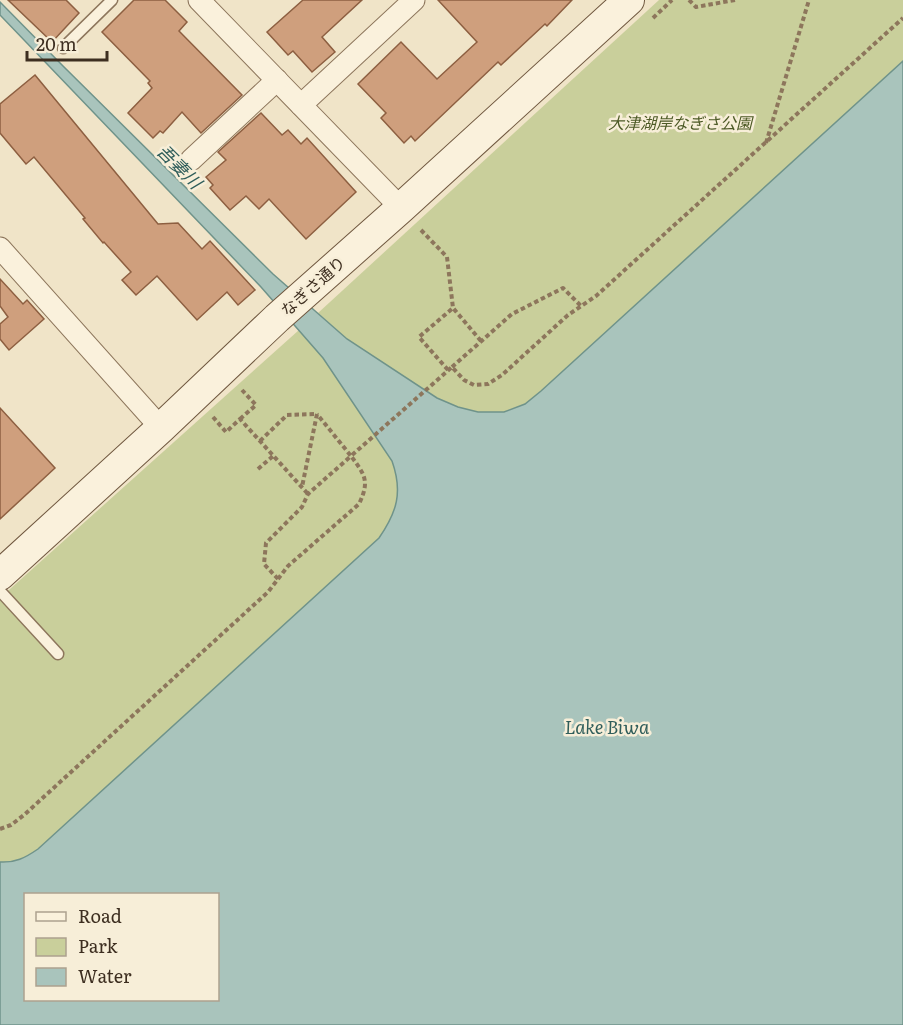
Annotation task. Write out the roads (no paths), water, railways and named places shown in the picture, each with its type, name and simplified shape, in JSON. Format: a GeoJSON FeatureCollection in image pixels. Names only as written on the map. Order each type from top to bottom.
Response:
{"type":"FeatureCollection","features":[{"type":"Feature","properties":{"kind":"street"},"geometry":{"type":"LineString","coordinates":[[301,105],[414,0]]}},
{"type":"Feature","properties":{"kind":"street","name":"なぎさ通り"},"geometry":{"type":"LineString","coordinates":[[0,575],[277,318],[628,0]]}},
{"type":"Feature","properties":{"kind":"street"},"geometry":{"type":"LineString","coordinates":[[210,4],[276,80],[400,208]]}},
{"type":"Feature","properties":{"kind":"street"},"geometry":{"type":"LineString","coordinates":[[191,160],[276,80]]}},
{"type":"Feature","properties":{"kind":"street"},"geometry":{"type":"LineString","coordinates":[[0,248],[161,428]]}},
{"type":"Feature","properties":{"kind":"lane"},"geometry":{"type":"LineString","coordinates":[[63,48],[111,0]]}},
{"type":"Feature","properties":{"kind":"lane"},"geometry":{"type":"LineString","coordinates":[[0,591],[57,654]]}},
{"type":"Feature","properties":{"kind":"water","name":"Lake Biwa"},"geometry":{"type":"Polygon","coordinates":[[[0,2],[273,274],[347,339],[437,398],[478,412],[504,412],[525,404],[541,391],[903,61],[903,1025],[0,1025],[0,862],[20,859],[38,849],[379,538],[394,510],[397,482],[392,461],[323,358],[261,287],[0,15],[0,2]]]}},
{"type":"Feature","properties":{"kind":"park label","name":"大津湖岸なぎさ公園"},"geometry":{"type":"Point","coordinates":[680,123]}},
{"type":"Feature","properties":{"kind":"water label","name":"吾妻川"},"geometry":{"type":"Point","coordinates":[179,167]}}]}
